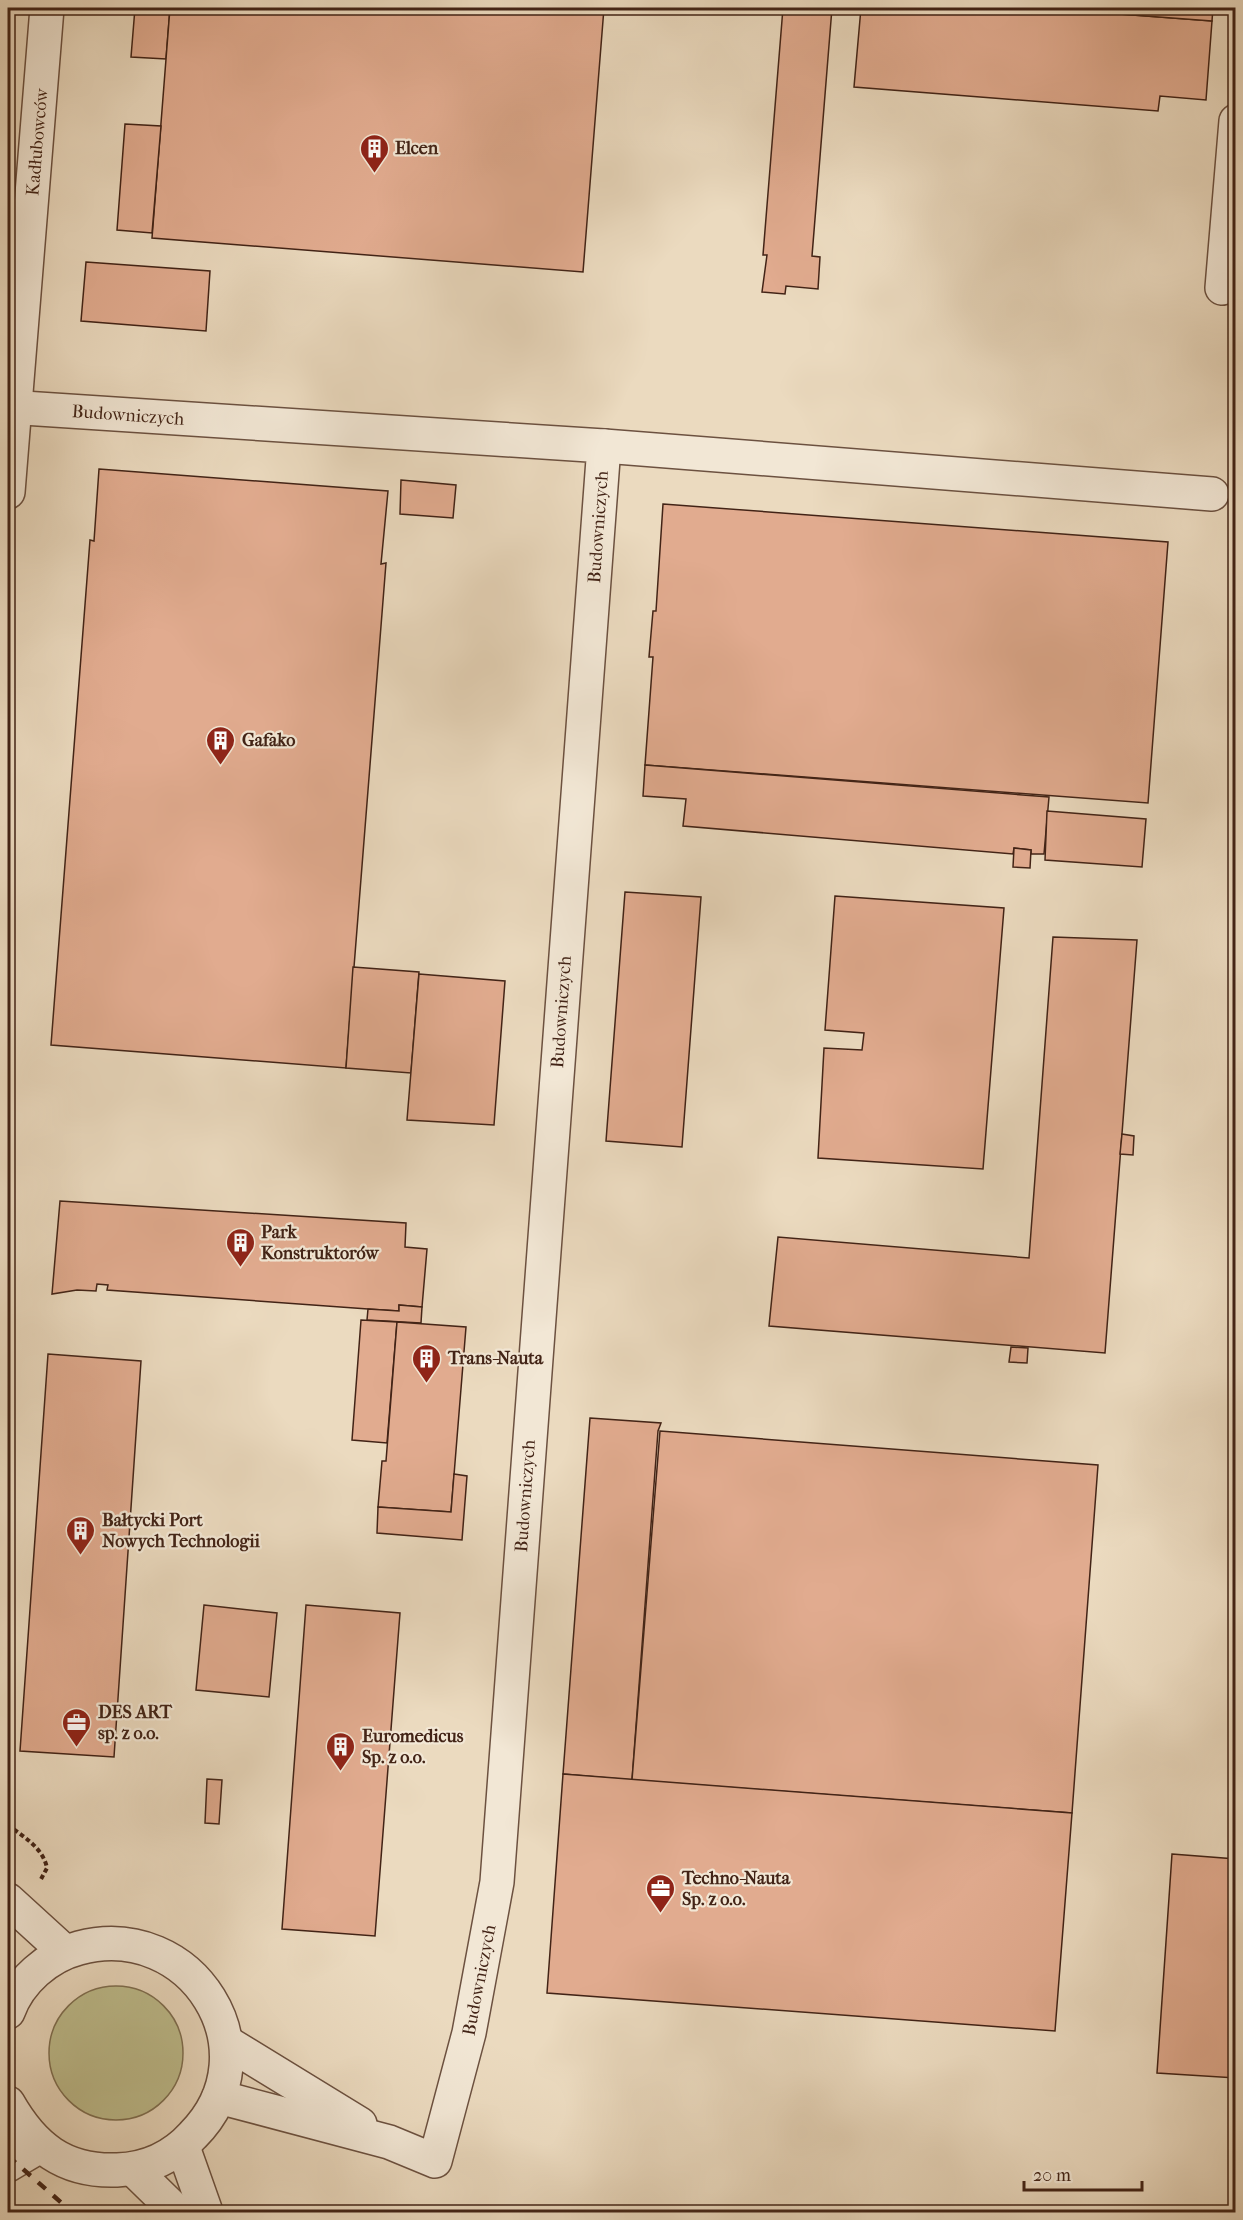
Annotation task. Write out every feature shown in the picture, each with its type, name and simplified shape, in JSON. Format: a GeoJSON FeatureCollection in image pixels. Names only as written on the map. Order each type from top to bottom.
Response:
{"type":"FeatureCollection","features":[{"type":"Feature","properties":{"kind":"street","name":"Kadłubowców"},"geometry":{"type":"LineString","coordinates":[[8,492],[11,407],[21,337],[47,8]]}},
{"type":"Feature","properties":{"kind":"street"},"geometry":{"type":"LineString","coordinates":[[1222,288],[1236,121]]}},
{"type":"Feature","properties":{"kind":"street","name":"Budowniczych"},"geometry":{"type":"LineString","coordinates":[[11,407],[604,446],[497,1882],[469,2033],[435,2161],[389,2142]]}},
{"type":"Feature","properties":{"kind":"street"},"geometry":{"type":"LineString","coordinates":[[604,446],[1212,494]]}},
{"type":"Feature","properties":{"kind":"street"},"geometry":{"type":"LineString","coordinates":[[10,1902],[65,1952]]}},
{"type":"Feature","properties":{"kind":"street"},"geometry":{"type":"LineString","coordinates":[[8,2103],[21,2126],[40,2146],[69,2163],[101,2170],[133,2169],[159,2161],[183,2147],[204,2124],[219,2097],[225,2070],[226,2042],[216,2008],[196,1979],[168,1957],[135,1944],[100,1943],[65,1952],[35,1971],[9,2000]]}},
{"type":"Feature","properties":{"kind":"street"},"geometry":{"type":"LineString","coordinates":[[226,2042],[389,2142]]}},
{"type":"Feature","properties":{"kind":"street"},"geometry":{"type":"LineString","coordinates":[[219,2097],[389,2142]]}},
{"type":"Feature","properties":{"kind":"street"},"geometry":{"type":"LineString","coordinates":[[8,2165],[40,2146]]}},
{"type":"Feature","properties":{"kind":"street"},"geometry":{"type":"LineString","coordinates":[[183,2147],[206,2212]]}},
{"type":"Feature","properties":{"kind":"street"},"geometry":{"type":"LineString","coordinates":[[133,2169],[177,2212]]}},
{"type":"Feature","properties":{"kind":"path"},"geometry":{"type":"LineString","coordinates":[[8,1825],[40,1851],[47,1868],[44,1878],[10,1902]]}},
{"type":"Feature","properties":{"kind":"shaded area"},"geometry":{"type":"Polygon","coordinates":[[[116,1986],[142,1991],[164,2005],[178,2027],[183,2053],[178,2079],[164,2101],[142,2115],[116,2120],[90,2115],[68,2101],[54,2079],[49,2053],[54,2027],[68,2005],[90,1991],[116,1986]]]}},
{"type":"Feature","properties":{"kind":"building"},"geometry":{"type":"Polygon","coordinates":[[[135,8],[170,8],[166,59],[131,57],[135,8]]]}},
{"type":"Feature","properties":{"kind":"building","name":"Elcen"},"geometry":{"type":"Polygon","coordinates":[[[170,8],[604,8],[583,272],[152,238],[170,8]]]}},
{"type":"Feature","properties":{"kind":"building"},"geometry":{"type":"Polygon","coordinates":[[[783,8],[832,8],[812,256],[820,257],[818,289],[786,286],[785,294],[762,292],[767,255],[763,255],[783,8]]]}},
{"type":"Feature","properties":{"kind":"building"},"geometry":{"type":"Polygon","coordinates":[[[861,8],[1039,8],[1212,21],[1206,100],[1160,96],[1158,111],[854,87],[861,8]]]}},
{"type":"Feature","properties":{"kind":"building"},"geometry":{"type":"Polygon","coordinates":[[[1039,8],[1213,8],[1212,21],[1039,8]]]}},
{"type":"Feature","properties":{"kind":"building"},"geometry":{"type":"Polygon","coordinates":[[[125,124],[161,126],[152,233],[117,230],[125,124]]]}},
{"type":"Feature","properties":{"kind":"building"},"geometry":{"type":"Polygon","coordinates":[[[86,262],[210,271],[206,331],[81,321],[86,262]]]}},
{"type":"Feature","properties":{"kind":"building","name":"Gafako"},"geometry":{"type":"Polygon","coordinates":[[[99,469],[388,491],[381,564],[386,563],[346,1068],[51,1045],[90,540],[94,541],[99,469]]]}},
{"type":"Feature","properties":{"kind":"building"},"geometry":{"type":"Polygon","coordinates":[[[401,480],[456,485],[453,518],[400,514],[401,480]]]}},
{"type":"Feature","properties":{"kind":"building"},"geometry":{"type":"Polygon","coordinates":[[[663,504],[1168,542],[1148,803],[645,765],[653,657],[649,657],[653,611],[656,611],[663,504]]]}},
{"type":"Feature","properties":{"kind":"building"},"geometry":{"type":"Polygon","coordinates":[[[645,765],[1049,797],[1044,854],[1031,854],[1031,850],[1014,848],[1013,854],[683,826],[686,799],[643,796],[645,765]]]}},
{"type":"Feature","properties":{"kind":"building"},"geometry":{"type":"Polygon","coordinates":[[[1047,811],[1146,819],[1142,867],[1045,860],[1047,811]]]}},
{"type":"Feature","properties":{"kind":"building"},"geometry":{"type":"Polygon","coordinates":[[[1014,848],[1031,850],[1030,868],[1013,867],[1014,848]]]}},
{"type":"Feature","properties":{"kind":"building"},"geometry":{"type":"Polygon","coordinates":[[[625,892],[701,897],[682,1147],[606,1141],[625,892]]]}},
{"type":"Feature","properties":{"kind":"building"},"geometry":{"type":"Polygon","coordinates":[[[835,896],[1004,908],[983,1169],[818,1158],[824,1048],[862,1050],[864,1033],[825,1030],[835,896]]]}},
{"type":"Feature","properties":{"kind":"building"},"geometry":{"type":"Polygon","coordinates":[[[1053,937],[1137,940],[1105,1353],[769,1326],[778,1237],[1029,1258],[1053,937]]]}},
{"type":"Feature","properties":{"kind":"building"},"geometry":{"type":"Polygon","coordinates":[[[353,967],[419,972],[411,1073],[346,1068],[353,967]]]}},
{"type":"Feature","properties":{"kind":"building"},"geometry":{"type":"Polygon","coordinates":[[[419,974],[505,981],[494,1125],[407,1120],[419,974]]]}},
{"type":"Feature","properties":{"kind":"building"},"geometry":{"type":"Polygon","coordinates":[[[1122,1134],[1134,1136],[1133,1155],[1120,1154],[1122,1134]]]}},
{"type":"Feature","properties":{"kind":"building","name":"Park Konstruktorów"},"geometry":{"type":"Polygon","coordinates":[[[60,1201],[406,1223],[405,1247],[427,1249],[422,1307],[399,1305],[399,1311],[368,1309],[107,1290],[108,1285],[97,1284],[96,1291],[77,1290],[52,1294],[60,1201]]]}},
{"type":"Feature","properties":{"kind":"building"},"geometry":{"type":"Polygon","coordinates":[[[399,1305],[422,1307],[421,1323],[367,1320],[368,1309],[399,1311],[399,1305]]]}},
{"type":"Feature","properties":{"kind":"building"},"geometry":{"type":"Polygon","coordinates":[[[361,1320],[397,1322],[387,1443],[352,1440],[361,1320]]]}},
{"type":"Feature","properties":{"kind":"building","name":"Trans-Nauta"},"geometry":{"type":"Polygon","coordinates":[[[397,1322],[466,1327],[451,1512],[378,1507],[382,1461],[386,1461],[397,1322]]]}},
{"type":"Feature","properties":{"kind":"building"},"geometry":{"type":"Polygon","coordinates":[[[1011,1347],[1028,1348],[1027,1363],[1009,1362],[1011,1347]]]}},
{"type":"Feature","properties":{"kind":"building","name":"Bałtycki Port Nowych Technologii"},"geometry":{"type":"Polygon","coordinates":[[[48,1354],[141,1361],[114,1757],[20,1751],[48,1354]]]}},
{"type":"Feature","properties":{"kind":"building"},"geometry":{"type":"Polygon","coordinates":[[[590,1418],[661,1423],[658,1431],[632,1780],[563,1774],[590,1418]]]}},
{"type":"Feature","properties":{"kind":"building"},"geometry":{"type":"Polygon","coordinates":[[[660,1431],[1098,1465],[1072,1813],[632,1780],[660,1431]]]}},
{"type":"Feature","properties":{"kind":"building"},"geometry":{"type":"Polygon","coordinates":[[[454,1474],[467,1476],[462,1540],[377,1533],[378,1507],[451,1512],[454,1474]]]}},
{"type":"Feature","properties":{"kind":"building"},"geometry":{"type":"Polygon","coordinates":[[[204,1605],[277,1613],[269,1697],[196,1690],[204,1605]]]}},
{"type":"Feature","properties":{"kind":"building","name":"Euromedicus Sp. z o.o."},"geometry":{"type":"Polygon","coordinates":[[[306,1605],[400,1613],[375,1936],[282,1929],[306,1605]]]}},
{"type":"Feature","properties":{"kind":"building"},"geometry":{"type":"Polygon","coordinates":[[[563,1774],[1072,1813],[1055,2031],[547,1993],[563,1774]]]}},
{"type":"Feature","properties":{"kind":"building"},"geometry":{"type":"Polygon","coordinates":[[[207,1779],[222,1780],[219,1824],[205,1823],[207,1779]]]}},
{"type":"Feature","properties":{"kind":"building"},"geometry":{"type":"Polygon","coordinates":[[[1172,1854],[1236,1859],[1236,2078],[1157,2073],[1172,1854]]]}},
{"type":"Feature","properties":{"kind":"railway"},"geometry":{"type":"LineString","coordinates":[[8,2156],[72,2212]]}},
{"type":"Feature","properties":{"kind":"place","name":"Elcen"},"geometry":{"type":"Point","coordinates":[374,174]}},
{"type":"Feature","properties":{"kind":"place","name":"Gafako"},"geometry":{"type":"Point","coordinates":[221,766]}},
{"type":"Feature","properties":{"kind":"place","name":"Park Konstruktorów"},"geometry":{"type":"Point","coordinates":[240,1268]}},
{"type":"Feature","properties":{"kind":"place","name":"Trans-Nauta"},"geometry":{"type":"Point","coordinates":[427,1384]}},
{"type":"Feature","properties":{"kind":"place","name":"Bałtycki Port Nowych Technologii"},"geometry":{"type":"Point","coordinates":[81,1556]}},
{"type":"Feature","properties":{"kind":"place","name":"DES ART sp. z o.o."},"geometry":{"type":"Point","coordinates":[77,1748]}},
{"type":"Feature","properties":{"kind":"place","name":"Euromedicus Sp. z o.o."},"geometry":{"type":"Point","coordinates":[341,1772]}},
{"type":"Feature","properties":{"kind":"place","name":"Techno-Nauta Sp. z o.o."},"geometry":{"type":"Point","coordinates":[661,1914]}}]}
